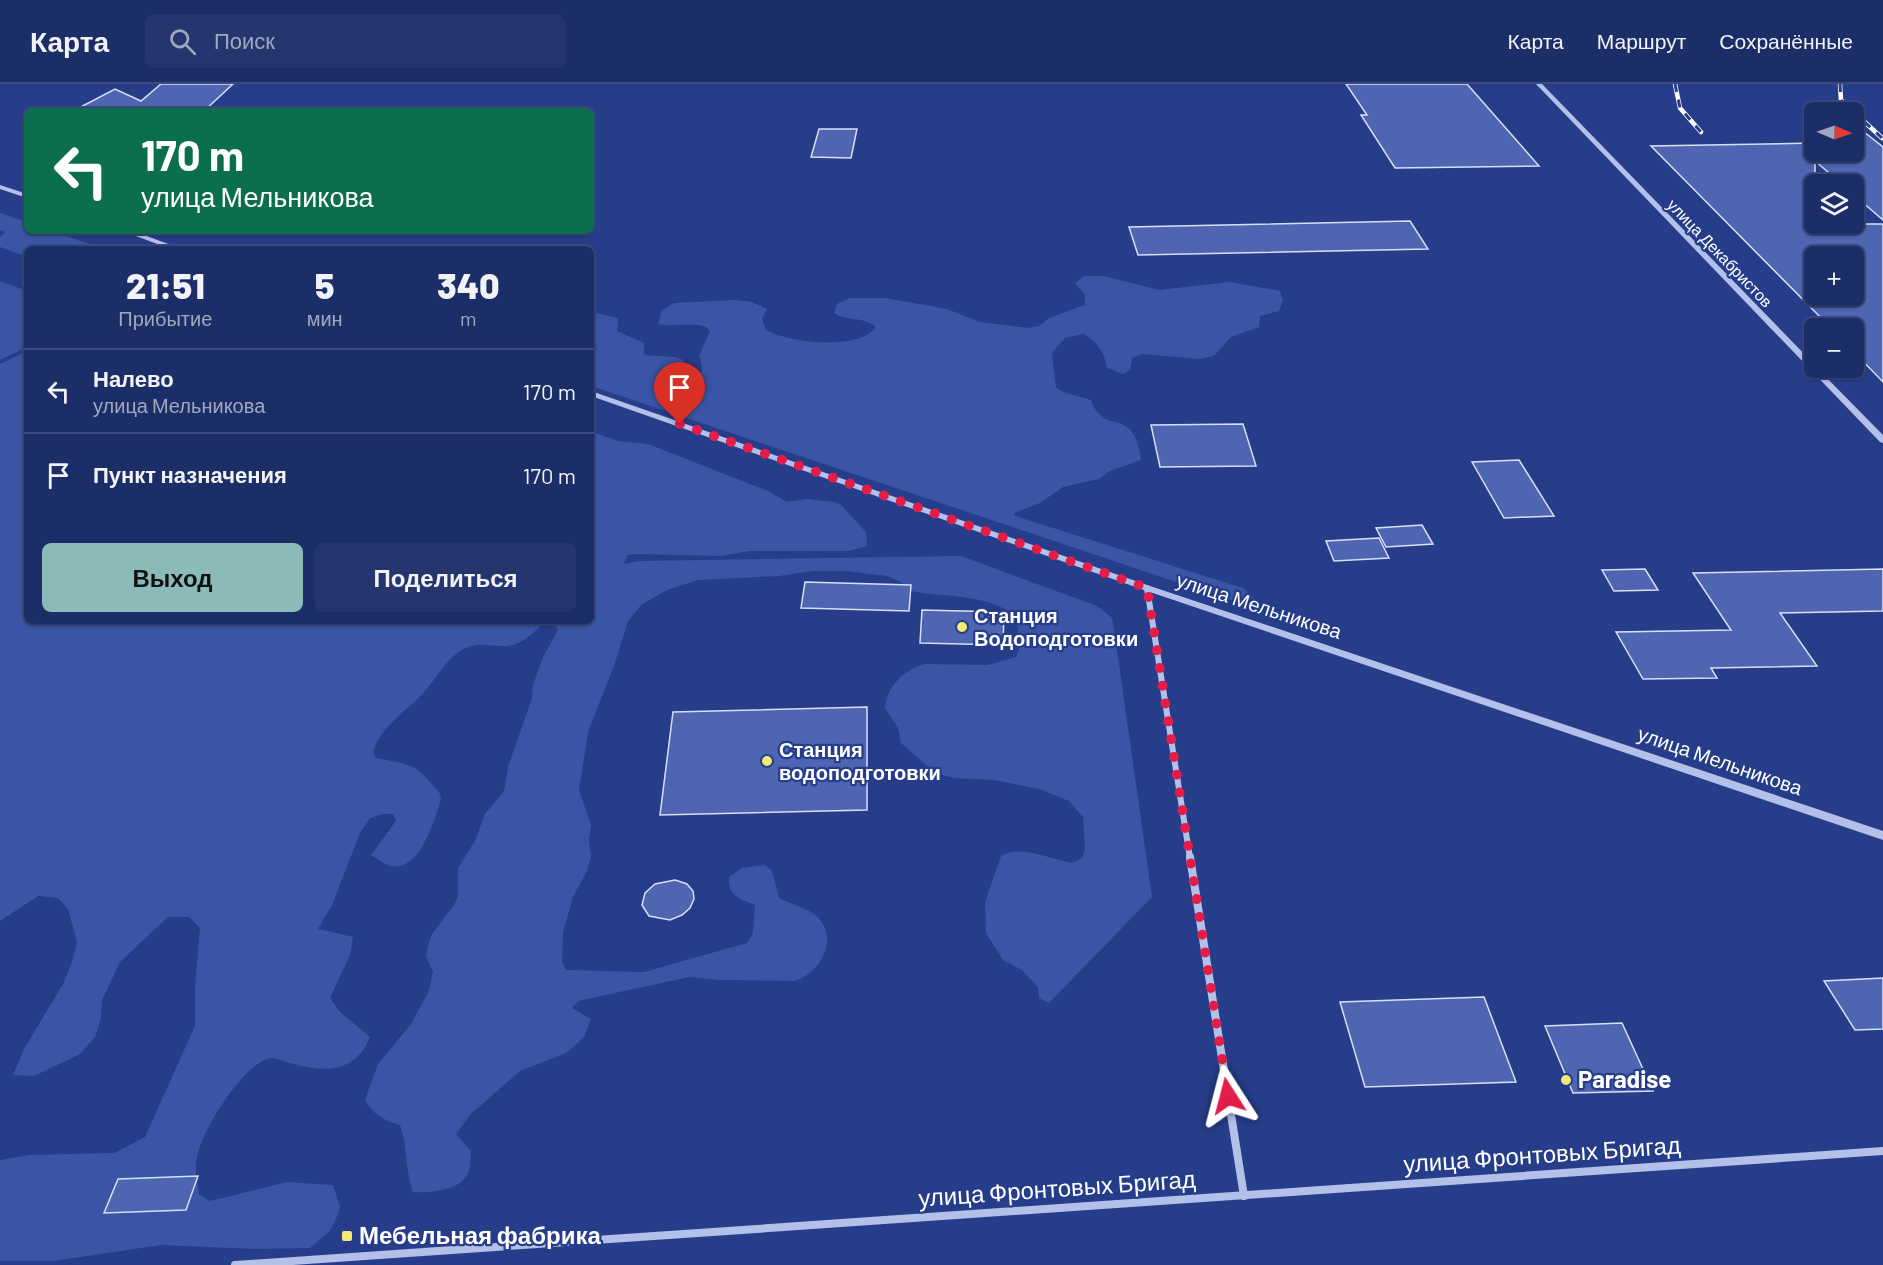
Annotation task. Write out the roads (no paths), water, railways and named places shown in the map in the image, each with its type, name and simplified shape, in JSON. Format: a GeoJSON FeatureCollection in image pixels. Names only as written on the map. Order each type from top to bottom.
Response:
{"type":"FeatureCollection","features":[{"type":"Feature","properties":{"kind":"street","name":"улица Декабристов"},"geometry":{"type":"LineString","coordinates":[[1539,84],[1883,440]]}},
{"type":"Feature","properties":{"kind":"street"},"geometry":{"type":"LineString","coordinates":[[0,187],[24,195]]}},
{"type":"Feature","properties":{"kind":"street"},"geometry":{"type":"LineString","coordinates":[[135,234],[169,246]]}},
{"type":"Feature","properties":{"kind":"street","name":"улица Мельникова"},"geometry":{"type":"LineString","coordinates":[[594,394],[1147,588],[1883,836]]}},
{"type":"Feature","properties":{"kind":"street"},"geometry":{"type":"LineString","coordinates":[[1147,588],[1244,1196]]}},
{"type":"Feature","properties":{"kind":"street","name":"улица Фронтовых Бригад"},"geometry":{"type":"LineString","coordinates":[[235,1265],[1883,1151]]}},
{"type":"Feature","properties":{"kind":"railway"},"geometry":{"type":"LineString","coordinates":[[1675,84],[1680,108],[1701,132]]}},
{"type":"Feature","properties":{"kind":"railway"},"geometry":{"type":"LineString","coordinates":[[1840,84],[1841,100],[1882,138]]}},
{"type":"Feature","properties":{"kind":"place","name":"Станция Водоподготовки"},"geometry":{"type":"Point","coordinates":[962,627]}},
{"type":"Feature","properties":{"kind":"place","name":"Станция водоподготовки"},"geometry":{"type":"Point","coordinates":[767,761]}},
{"type":"Feature","properties":{"kind":"place","name":"Paradise"},"geometry":{"type":"Point","coordinates":[1566,1080]}},
{"type":"Feature","properties":{"kind":"place","name":"Мебельная фабрика"},"geometry":{"type":"Point","coordinates":[347,1236]}}]}
